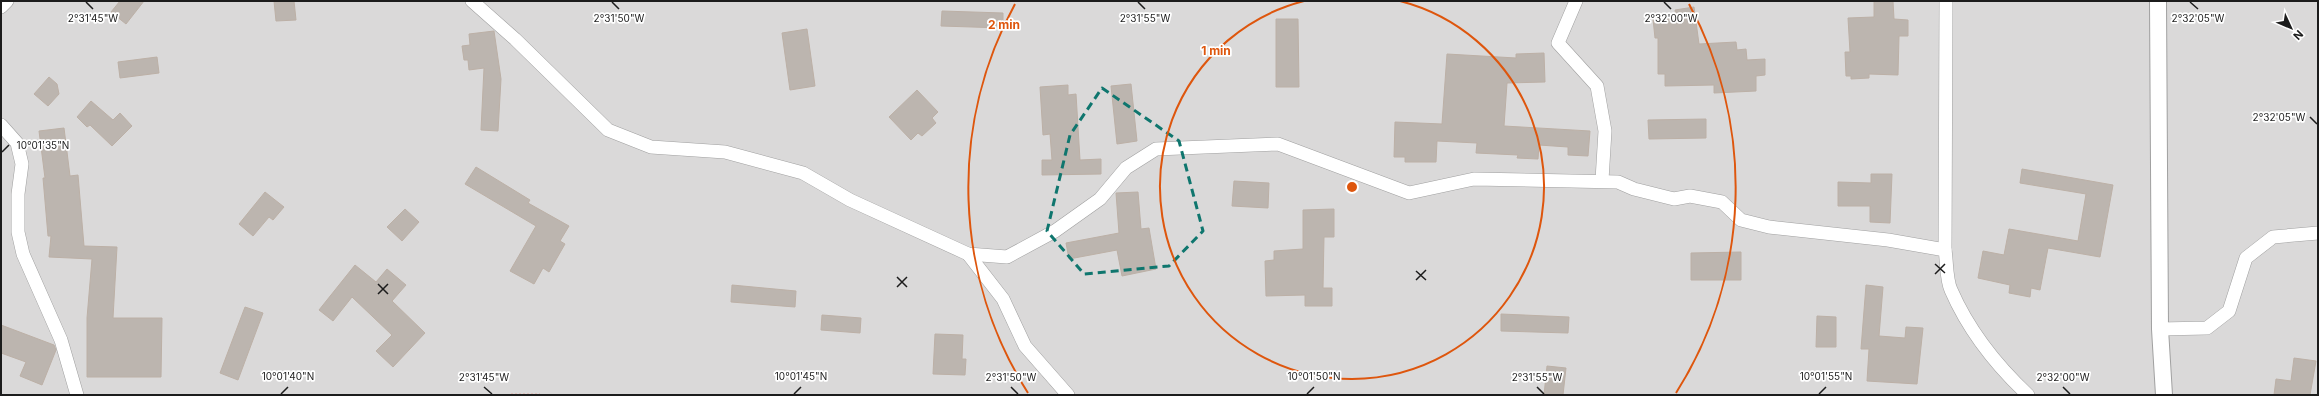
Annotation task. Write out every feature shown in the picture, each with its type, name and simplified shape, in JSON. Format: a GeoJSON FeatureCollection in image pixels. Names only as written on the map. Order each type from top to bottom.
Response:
{"type":"FeatureCollection","features":[{"type":"Feature","properties":{"kind":"street"},"geometry":{"type":"LineString","coordinates":[[1,7],[7,1]]}},
{"type":"Feature","properties":{"kind":"street"},"geometry":{"type":"LineString","coordinates":[[472,1],[515,38],[608,130],[651,147],[725,152],[803,173],[850,200],[968,254],[1007,257],[1055,231],[1100,199],[1126,168],[1156,149],[1278,144],[1409,192],[1474,179],[1602,180],[1618,182],[1634,189],[1674,199],[1690,196],[1722,202],[1741,220],[1769,228],[1888,240],[1945,250]]}},
{"type":"Feature","properties":{"kind":"street"},"geometry":{"type":"LineString","coordinates":[[1576,1],[1558,43],[1597,86],[1606,131],[1602,180]]}},
{"type":"Feature","properties":{"kind":"street"},"geometry":{"type":"LineString","coordinates":[[1946,1],[1945,250],[1950,288],[1969,322],[2002,370],[2028,395]]}},
{"type":"Feature","properties":{"kind":"street"},"geometry":{"type":"LineString","coordinates":[[2158,1],[2160,330],[2164,395]]}},
{"type":"Feature","properties":{"kind":"street"},"geometry":{"type":"LineString","coordinates":[[1,125],[17,143],[22,164],[18,194],[18,225],[23,254],[61,340],[77,395]]}},
{"type":"Feature","properties":{"kind":"street"},"geometry":{"type":"LineString","coordinates":[[2160,330],[2207,328],[2229,311],[2246,258],[2273,237],[2318,233]]}},
{"type":"Feature","properties":{"kind":"street"},"geometry":{"type":"LineString","coordinates":[[968,254],[1003,299],[1025,346],[1068,395]]}},
{"type":"Feature","properties":{"kind":"path"},"geometry":{"type":"LineString","coordinates":[[511,395],[540,395]]}},
{"type":"Feature","properties":{"kind":"highlighted area"},"geometry":{"type":"Polygon","coordinates":[[[1102,88],[1179,141],[1203,231],[1169,266],[1084,274],[1047,231],[1070,135],[1102,88]]]}},
{"type":"Feature","properties":{"kind":"shaded area"},"geometry":{"type":"Polygon","coordinates":[[[1,1],[2318,1],[2318,395],[1,395],[1,1]]]}},
{"type":"Feature","properties":{"kind":"building"},"geometry":{"type":"Polygon","coordinates":[[[120,1],[144,1],[126,24],[111,12],[120,1]]]}},
{"type":"Feature","properties":{"kind":"building"},"geometry":{"type":"Polygon","coordinates":[[[274,1],[294,1],[296,20],[276,21],[274,1]]]}},
{"type":"Feature","properties":{"kind":"building"},"geometry":{"type":"Polygon","coordinates":[[[1874,1],[1893,1],[1894,19],[1908,20],[1908,36],[1899,36],[1898,75],[1869,74],[1869,78],[1851,79],[1851,76],[1846,76],[1845,52],[1850,52],[1848,18],[1874,17],[1874,1]]]}},
{"type":"Feature","properties":{"kind":"building"},"geometry":{"type":"Polygon","coordinates":[[[1694,7],[1699,44],[1736,42],[1737,50],[1746,49],[1747,60],[1765,59],[1765,75],[1756,76],[1756,91],[1714,93],[1714,85],[1665,86],[1665,74],[1658,74],[1658,38],[1655,38],[1653,19],[1676,16],[1675,10],[1694,7]]]}},
{"type":"Feature","properties":{"kind":"building"},"geometry":{"type":"Polygon","coordinates":[[[942,11],[1003,13],[1003,28],[941,26],[942,11]]]}},
{"type":"Feature","properties":{"kind":"building"},"geometry":{"type":"Polygon","coordinates":[[[1276,19],[1298,19],[1299,87],[1276,87],[1276,19]]]}},
{"type":"Feature","properties":{"kind":"building"},"geometry":{"type":"Polygon","coordinates":[[[807,29],[815,86],[790,90],[782,33],[807,29]]]}},
{"type":"Feature","properties":{"kind":"building"},"geometry":{"type":"Polygon","coordinates":[[[494,31],[501,79],[498,131],[481,130],[484,68],[469,70],[468,60],[464,60],[462,46],[470,45],[469,34],[494,31]]]}},
{"type":"Feature","properties":{"kind":"building"},"geometry":{"type":"Polygon","coordinates":[[[1544,53],[1545,82],[1507,83],[1504,126],[1590,131],[1588,156],[1568,155],[1568,147],[1539,145],[1538,159],[1517,158],[1518,155],[1476,153],[1477,143],[1437,141],[1436,162],[1405,162],[1405,157],[1394,157],[1395,122],[1442,124],[1447,54],[1516,58],[1516,54],[1544,53]]]}},
{"type":"Feature","properties":{"kind":"building"},"geometry":{"type":"Polygon","coordinates":[[[157,57],[159,73],[120,78],[118,62],[157,57]]]}},
{"type":"Feature","properties":{"kind":"building"},"geometry":{"type":"Polygon","coordinates":[[[49,77],[57,84],[59,94],[48,106],[34,94],[49,77]]]}},
{"type":"Feature","properties":{"kind":"building"},"geometry":{"type":"Polygon","coordinates":[[[1131,84],[1137,141],[1117,144],[1111,86],[1131,84]]]}},
{"type":"Feature","properties":{"kind":"building"},"geometry":{"type":"Polygon","coordinates":[[[1068,85],[1068,95],[1076,94],[1080,160],[1101,159],[1101,174],[1042,175],[1042,160],[1052,160],[1050,134],[1043,135],[1040,87],[1068,85]]]}},
{"type":"Feature","properties":{"kind":"building"},"geometry":{"type":"Polygon","coordinates":[[[917,90],[938,112],[932,118],[936,123],[922,136],[918,133],[911,140],[889,117],[917,90]]]}},
{"type":"Feature","properties":{"kind":"building"},"geometry":{"type":"Polygon","coordinates":[[[91,101],[113,120],[120,113],[132,126],[112,146],[90,125],[87,127],[77,117],[91,101]]]}},
{"type":"Feature","properties":{"kind":"building"},"geometry":{"type":"Polygon","coordinates":[[[1706,119],[1706,138],[1649,139],[1648,120],[1706,119]]]}},
{"type":"Feature","properties":{"kind":"building"},"geometry":{"type":"Polygon","coordinates":[[[64,128],[70,176],[78,175],[84,246],[117,247],[113,318],[162,318],[161,377],[87,377],[87,318],[92,259],[49,257],[51,236],[48,236],[43,178],[45,178],[39,131],[64,128]]]}},
{"type":"Feature","properties":{"kind":"building"},"geometry":{"type":"Polygon","coordinates":[[[476,167],[530,200],[528,203],[569,226],[560,241],[565,244],[549,272],[543,268],[534,284],[510,271],[536,226],[465,184],[476,167]]]}},
{"type":"Feature","properties":{"kind":"building"},"geometry":{"type":"Polygon","coordinates":[[[2022,169],[2113,185],[2100,257],[2048,248],[2040,290],[2031,288],[2030,297],[2009,293],[2010,285],[1978,278],[1983,251],[2004,255],[2009,229],[2078,241],[2086,194],[2020,183],[2022,169]]]}},
{"type":"Feature","properties":{"kind":"building"},"geometry":{"type":"Polygon","coordinates":[[[1871,174],[1892,174],[1890,223],[1870,222],[1870,206],[1838,206],[1838,182],[1871,183],[1871,174]]]}},
{"type":"Feature","properties":{"kind":"building"},"geometry":{"type":"Polygon","coordinates":[[[1234,181],[1269,183],[1268,208],[1232,206],[1234,181]]]}},
{"type":"Feature","properties":{"kind":"building"},"geometry":{"type":"Polygon","coordinates":[[[265,192],[284,207],[273,220],[269,217],[253,236],[239,224],[265,192]]]}},
{"type":"Feature","properties":{"kind":"building"},"geometry":{"type":"Polygon","coordinates":[[[1138,192],[1141,229],[1149,228],[1156,269],[1122,276],[1117,250],[1069,259],[1066,243],[1119,233],[1116,193],[1138,192]]]}},
{"type":"Feature","properties":{"kind":"building"},"geometry":{"type":"Polygon","coordinates":[[[405,209],[419,222],[402,241],[387,227],[405,209]]]}},
{"type":"Feature","properties":{"kind":"building"},"geometry":{"type":"Polygon","coordinates":[[[1334,209],[1334,237],[1324,237],[1323,288],[1332,288],[1332,306],[1305,306],[1305,295],[1266,296],[1265,261],[1274,260],[1274,251],[1303,249],[1303,210],[1334,209]]]}},
{"type":"Feature","properties":{"kind":"building"},"geometry":{"type":"Polygon","coordinates":[[[1741,252],[1741,280],[1691,280],[1691,253],[1741,252]]]}},
{"type":"Feature","properties":{"kind":"building"},"geometry":{"type":"Polygon","coordinates":[[[355,265],[376,282],[387,269],[406,285],[392,301],[425,333],[393,367],[376,351],[392,335],[352,297],[333,321],[319,310],[355,265]]]}},
{"type":"Feature","properties":{"kind":"building"},"geometry":{"type":"Polygon","coordinates":[[[732,285],[796,291],[795,307],[731,302],[732,285]]]}},
{"type":"Feature","properties":{"kind":"building"},"geometry":{"type":"Polygon","coordinates":[[[1866,285],[1883,287],[1879,336],[1905,338],[1906,327],[1923,328],[1917,384],[1867,381],[1869,349],[1861,349],[1866,285]]]}},
{"type":"Feature","properties":{"kind":"building"},"geometry":{"type":"Polygon","coordinates":[[[245,307],[263,313],[238,380],[220,373],[245,307]]]}},
{"type":"Feature","properties":{"kind":"building"},"geometry":{"type":"Polygon","coordinates":[[[1501,314],[1569,317],[1568,333],[1501,331],[1501,314]]]}},
{"type":"Feature","properties":{"kind":"building"},"geometry":{"type":"Polygon","coordinates":[[[822,315],[861,318],[860,333],[821,330],[822,315]]]}},
{"type":"Feature","properties":{"kind":"building"},"geometry":{"type":"Polygon","coordinates":[[[1817,316],[1836,317],[1836,347],[1816,347],[1817,316]]]}},
{"type":"Feature","properties":{"kind":"building"},"geometry":{"type":"Polygon","coordinates":[[[1,325],[54,345],[56,350],[42,385],[20,376],[26,362],[1,353],[1,325]]]}},
{"type":"Feature","properties":{"kind":"building"},"geometry":{"type":"Polygon","coordinates":[[[935,334],[963,335],[962,359],[966,359],[965,375],[933,374],[935,334]]]}},
{"type":"Feature","properties":{"kind":"building"},"geometry":{"type":"Polygon","coordinates":[[[2294,358],[2316,361],[2310,395],[2274,395],[2276,379],[2291,381],[2294,358]]]}},
{"type":"Feature","properties":{"kind":"building"},"geometry":{"type":"Polygon","coordinates":[[[1547,366],[1566,368],[1563,395],[1544,395],[1547,366]]]}}]}
